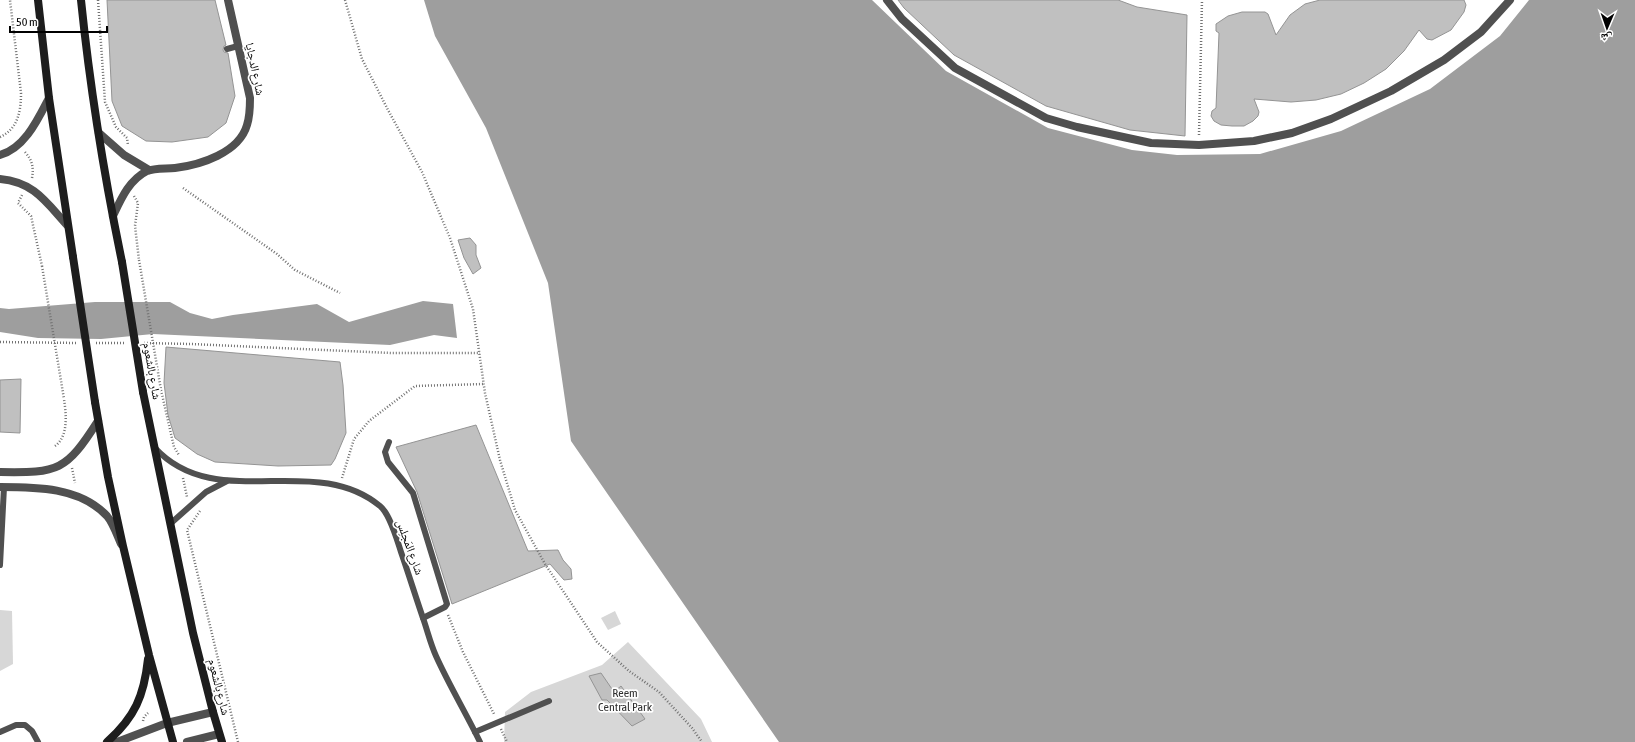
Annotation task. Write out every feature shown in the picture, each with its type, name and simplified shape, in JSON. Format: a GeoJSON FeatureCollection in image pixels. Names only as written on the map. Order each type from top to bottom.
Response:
{"type":"FeatureCollection","features":[{"type":"Feature","properties":{"kind":"main road"},"geometry":{"type":"LineString","coordinates":[[38,0],[49,98],[67,225],[108,477],[122,546],[149,655],[173,742]]}},
{"type":"Feature","properties":{"kind":"main road","name":"شارع بالشعوم"},"geometry":{"type":"LineString","coordinates":[[81,0],[89,71],[143,392],[193,633],[221,738]]}},
{"type":"Feature","properties":{"kind":"main road"},"geometry":{"type":"LineString","coordinates":[[107,742],[120,730],[136,708],[146,682],[149,655]]}},
{"type":"Feature","properties":{"kind":"street","name":"شارع الدجايا"},"geometry":{"type":"LineString","coordinates":[[149,170],[175,168],[195,164],[226,153],[241,138],[247,127],[250,113],[250,98],[228,0]]}},
{"type":"Feature","properties":{"kind":"street"},"geometry":{"type":"LineString","coordinates":[[886,0],[902,19],[955,68],[1046,118],[1077,127],[1151,143],[1199,145],[1254,141],[1292,133],[1331,118],[1391,91],[1444,60],[1481,32],[1510,0]]}},
{"type":"Feature","properties":{"kind":"street"},"geometry":{"type":"LineString","coordinates":[[0,155],[17,145],[33,128],[49,98]]}},
{"type":"Feature","properties":{"kind":"street"},"geometry":{"type":"LineString","coordinates":[[99,133],[124,155],[149,170],[136,178],[127,188],[113,216]]}},
{"type":"Feature","properties":{"kind":"street"},"geometry":{"type":"LineString","coordinates":[[0,180],[15,181],[27,186],[39,196],[67,225]]}},
{"type":"Feature","properties":{"kind":"street"},"geometry":{"type":"LineString","coordinates":[[0,472],[33,473],[56,468],[71,459],[82,446],[98,421]]}},
{"type":"Feature","properties":{"kind":"street"},"geometry":{"type":"LineString","coordinates":[[2,487],[45,489],[64,492],[88,502],[107,517],[122,546]]}},
{"type":"Feature","properties":{"kind":"street"},"geometry":{"type":"LineString","coordinates":[[117,742],[167,723],[213,712]]}},
{"type":"Feature","properties":{"kind":"street"},"geometry":{"type":"LineString","coordinates":[[187,742],[221,738]]}},
{"type":"Feature","properties":{"kind":"lane"},"geometry":{"type":"LineString","coordinates":[[227,49],[238,46]]}},
{"type":"Feature","properties":{"kind":"lane"},"geometry":{"type":"LineString","coordinates":[[389,442],[385,452],[388,462],[412,493],[447,604],[445,607],[423,618]]}},
{"type":"Feature","properties":{"kind":"lane","name":"شارع المَجلِس"},"geometry":{"type":"LineString","coordinates":[[154,447],[163,457],[185,471],[205,478],[227,481],[309,481],[341,485],[360,493],[381,507],[392,526],[436,655],[480,742]]}},
{"type":"Feature","properties":{"kind":"lane","name":"شارع المَجلِس"},"geometry":{"type":"LineString","coordinates":[[170,524],[206,492],[227,481]]}},
{"type":"Feature","properties":{"kind":"lane"},"geometry":{"type":"LineString","coordinates":[[0,565],[2,487]]}},
{"type":"Feature","properties":{"kind":"lane"},"geometry":{"type":"LineString","coordinates":[[475,732],[549,701]]}},
{"type":"Feature","properties":{"kind":"lane"},"geometry":{"type":"LineString","coordinates":[[0,732],[16,726],[25,725],[32,731],[38,742]]}},
{"type":"Feature","properties":{"kind":"path"},"geometry":{"type":"LineString","coordinates":[[0,137],[6,135],[19,117],[21,106],[21,93],[10,0]]}},
{"type":"Feature","properties":{"kind":"path"},"geometry":{"type":"LineString","coordinates":[[98,0],[105,102],[116,127],[127,138],[128,148]]}},
{"type":"Feature","properties":{"kind":"path"},"geometry":{"type":"LineString","coordinates":[[345,0],[362,59],[422,172],[450,238],[473,309],[484,384],[500,460],[515,510],[545,564],[597,642],[629,671],[659,692],[692,728],[702,742]]}},
{"type":"Feature","properties":{"kind":"path"},"geometry":{"type":"LineString","coordinates":[[1199,145],[1202,0]]}},
{"type":"Feature","properties":{"kind":"path"},"geometry":{"type":"LineString","coordinates":[[22,149],[30,158],[34,169],[32,178]]}},
{"type":"Feature","properties":{"kind":"path"},"geometry":{"type":"LineString","coordinates":[[183,188],[277,254],[295,270],[340,293]]}},
{"type":"Feature","properties":{"kind":"path"},"geometry":{"type":"LineString","coordinates":[[23,193],[18,203],[31,216],[42,266],[64,399],[65,424],[63,436],[55,446]]}},
{"type":"Feature","properties":{"kind":"path"},"geometry":{"type":"LineString","coordinates":[[138,203],[135,226],[139,260],[161,390],[174,446],[180,457]]}},
{"type":"Feature","properties":{"kind":"path"},"geometry":{"type":"LineString","coordinates":[[0,342],[80,343]]}},
{"type":"Feature","properties":{"kind":"path"},"geometry":{"type":"LineString","coordinates":[[95,343],[127,343]]}},
{"type":"Feature","properties":{"kind":"path"},"geometry":{"type":"LineString","coordinates":[[143,343],[198,344],[391,353],[480,353]]}},
{"type":"Feature","properties":{"kind":"path"},"geometry":{"type":"LineString","coordinates":[[341,485],[354,439],[369,421],[416,386],[484,384]]}},
{"type":"Feature","properties":{"kind":"path"},"geometry":{"type":"LineString","coordinates":[[71,465],[75,483]]}},
{"type":"Feature","properties":{"kind":"path"},"geometry":{"type":"LineString","coordinates":[[183,476],[187,498]]}},
{"type":"Feature","properties":{"kind":"path"},"geometry":{"type":"LineString","coordinates":[[200,511],[187,530],[238,742]]}},
{"type":"Feature","properties":{"kind":"path"},"geometry":{"type":"LineString","coordinates":[[445,607],[463,652],[507,742]]}},
{"type":"Feature","properties":{"kind":"path"},"geometry":{"type":"LineString","coordinates":[[144,717],[148,713]]}},
{"type":"Feature","properties":{"kind":"green space"},"geometry":{"type":"Polygon","coordinates":[[[0,610],[12,611],[13,664],[0,671],[0,610]]]}},
{"type":"Feature","properties":{"kind":"green space"},"geometry":{"type":"Polygon","coordinates":[[[615,611],[621,624],[608,630],[601,618],[615,611]]]}},
{"type":"Feature","properties":{"kind":"green space","name":"Reem Central Park"},"geometry":{"type":"Polygon","coordinates":[[[628,642],[701,719],[712,742],[504,742],[505,712],[531,692],[602,665],[628,642]]]}},
{"type":"Feature","properties":{"kind":"shaded area"},"geometry":{"type":"Polygon","coordinates":[[[424,0],[872,0],[946,71],[1048,128],[1132,150],[1177,155],[1260,154],[1341,131],[1430,89],[1500,36],[1529,0],[1635,0],[1635,742],[779,742],[571,441],[548,283],[486,128],[435,36],[424,0]]]}},
{"type":"Feature","properties":{"kind":"shaded area"},"geometry":{"type":"Polygon","coordinates":[[[423,301],[453,304],[457,338],[434,335],[390,345],[153,334],[101,339],[38,338],[0,332],[0,308],[9,309],[95,302],[170,302],[190,313],[212,319],[317,304],[349,322],[423,301]]]}},
{"type":"Feature","properties":{"kind":"building"},"geometry":{"type":"Polygon","coordinates":[[[107,0],[215,0],[226,45],[224,46],[223,50],[224,52],[228,53],[235,96],[226,123],[208,137],[172,142],[146,141],[122,126],[112,101],[107,0]]]}},
{"type":"Feature","properties":{"kind":"building"},"geometry":{"type":"Polygon","coordinates":[[[898,0],[1118,0],[1137,7],[1187,15],[1185,136],[1130,130],[1046,106],[954,55],[904,8],[898,0]]]}},
{"type":"Feature","properties":{"kind":"building"},"geometry":{"type":"Polygon","coordinates":[[[1320,0],[1464,0],[1466,5],[1464,12],[1451,30],[1432,40],[1427,39],[1419,30],[1404,51],[1386,69],[1364,83],[1341,94],[1316,100],[1291,102],[1254,99],[1259,112],[1258,116],[1244,126],[1221,125],[1214,121],[1211,116],[1212,111],[1216,108],[1219,33],[1216,31],[1216,24],[1228,16],[1242,12],[1265,12],[1268,14],[1276,35],[1290,15],[1305,4],[1320,0]]]}},
{"type":"Feature","properties":{"kind":"building"},"geometry":{"type":"Polygon","coordinates":[[[470,238],[476,245],[476,255],[481,268],[473,274],[464,258],[458,240],[470,238]]]}},
{"type":"Feature","properties":{"kind":"building"},"geometry":{"type":"Polygon","coordinates":[[[166,347],[340,362],[346,433],[331,465],[278,466],[215,462],[197,454],[175,438],[168,415],[164,383],[166,347]]]}},
{"type":"Feature","properties":{"kind":"building"},"geometry":{"type":"Polygon","coordinates":[[[21,379],[20,433],[0,432],[0,380],[21,379]]]}},
{"type":"Feature","properties":{"kind":"building"},"geometry":{"type":"Polygon","coordinates":[[[476,425],[528,551],[558,550],[563,560],[571,569],[572,579],[564,580],[550,564],[452,604],[417,492],[396,447],[476,425]]]}},
{"type":"Feature","properties":{"kind":"building"},"geometry":{"type":"Polygon","coordinates":[[[601,673],[614,692],[621,686],[645,719],[632,726],[607,700],[602,700],[589,676],[601,673]]]}}]}
